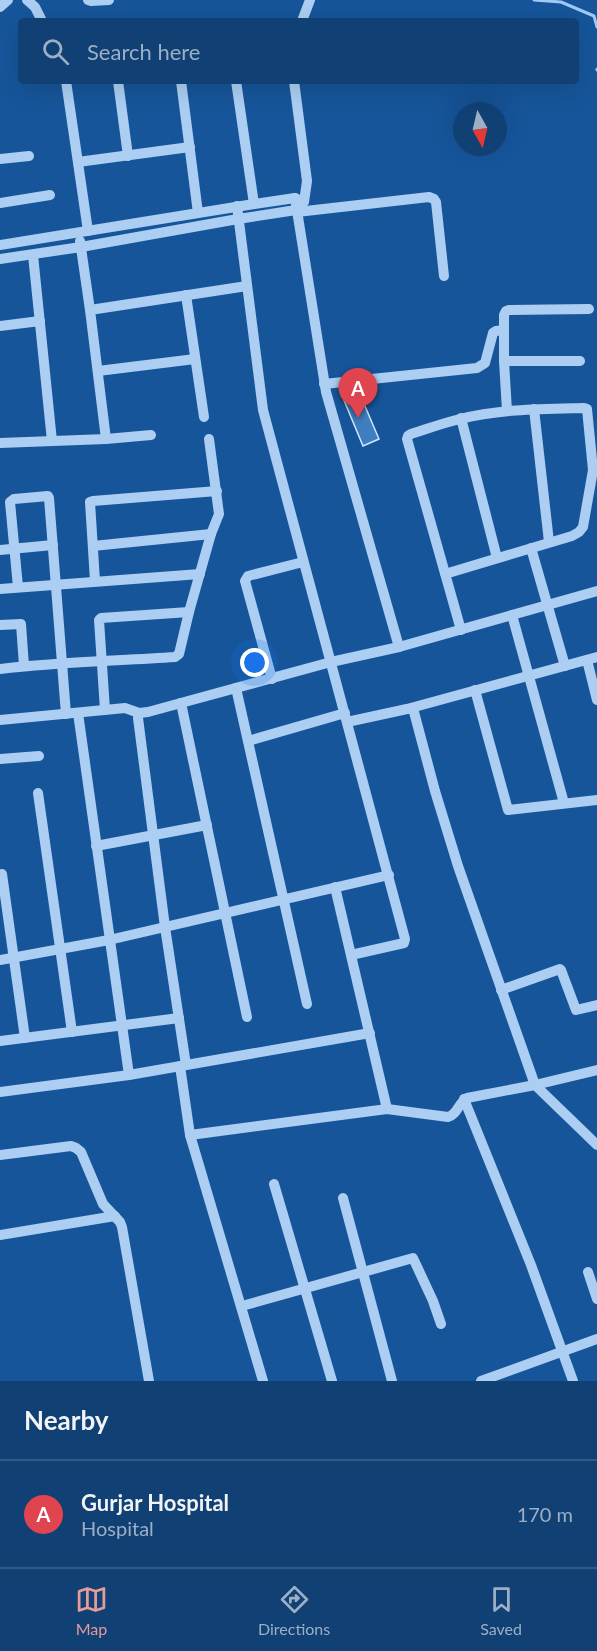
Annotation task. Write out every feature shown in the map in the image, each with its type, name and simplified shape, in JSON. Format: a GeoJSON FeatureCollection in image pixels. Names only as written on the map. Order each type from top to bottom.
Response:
{"type":"FeatureCollection","features":[{"type":"Feature","properties":{"kind":"street"},"geometry":{"type":"LineString","coordinates":[[0,7],[9,0]]}},
{"type":"Feature","properties":{"kind":"street"},"geometry":{"type":"LineString","coordinates":[[27,0],[40,18]]}},
{"type":"Feature","properties":{"kind":"street"},"geometry":{"type":"LineString","coordinates":[[88,0],[91,2],[109,0]]}},
{"type":"Feature","properties":{"kind":"street"},"geometry":{"type":"LineString","coordinates":[[303,18],[310,0]]}},
{"type":"Feature","properties":{"kind":"street"},"geometry":{"type":"LineString","coordinates":[[66,84],[78,162],[84,231],[81,247],[106,439]]}},
{"type":"Feature","properties":{"kind":"street"},"geometry":{"type":"LineString","coordinates":[[118,84],[128,156]]}},
{"type":"Feature","properties":{"kind":"street"},"geometry":{"type":"LineString","coordinates":[[181,84],[198,213]]}},
{"type":"Feature","properties":{"kind":"street"},"geometry":{"type":"LineString","coordinates":[[236,84],[254,204]]}},
{"type":"Feature","properties":{"kind":"street"},"geometry":{"type":"LineString","coordinates":[[294,84],[307,181],[298,206],[324,384],[399,647]]}},
{"type":"Feature","properties":{"kind":"street"},"geometry":{"type":"LineString","coordinates":[[78,162],[190,147]]}},
{"type":"Feature","properties":{"kind":"street"},"geometry":{"type":"LineString","coordinates":[[0,159],[29,156]]}},
{"type":"Feature","properties":{"kind":"street"},"geometry":{"type":"LineString","coordinates":[[0,202],[50,195]]}},
{"type":"Feature","properties":{"kind":"street"},"geometry":{"type":"LineString","coordinates":[[0,245],[254,204],[298,206],[429,197],[436,202],[444,276]]}},
{"type":"Feature","properties":{"kind":"street"},"geometry":{"type":"LineString","coordinates":[[237,206],[263,410],[405,941],[351,955]]}},
{"type":"Feature","properties":{"kind":"street"},"geometry":{"type":"LineString","coordinates":[[0,259],[81,247],[298,206]]}},
{"type":"Feature","properties":{"kind":"street"},"geometry":{"type":"LineString","coordinates":[[33,255],[52,441]]}},
{"type":"Feature","properties":{"kind":"street"},"geometry":{"type":"LineString","coordinates":[[90,310],[247,286]]}},
{"type":"Feature","properties":{"kind":"street"},"geometry":{"type":"LineString","coordinates":[[186,295],[204,417]]}},
{"type":"Feature","properties":{"kind":"street"},"geometry":{"type":"LineString","coordinates":[[507,411],[504,361],[504,315],[506,312],[509,310],[589,309]]}},
{"type":"Feature","properties":{"kind":"street"},"geometry":{"type":"LineString","coordinates":[[0,326],[40,321]]}},
{"type":"Feature","properties":{"kind":"street"},"geometry":{"type":"LineString","coordinates":[[324,384],[477,368],[485,363],[493,333],[504,330]]}},
{"type":"Feature","properties":{"kind":"street"},"geometry":{"type":"LineString","coordinates":[[98,371],[195,359]]}},
{"type":"Feature","properties":{"kind":"street"},"geometry":{"type":"LineString","coordinates":[[504,361],[580,361]]}},
{"type":"Feature","properties":{"kind":"street"},"geometry":{"type":"LineString","coordinates":[[534,409],[549,542]]}},
{"type":"Feature","properties":{"kind":"street"},"geometry":{"type":"LineString","coordinates":[[445,573],[579,532],[583,527],[592,470],[587,409],[507,411],[461,418],[408,436],[407,440],[461,630]]}},
{"type":"Feature","properties":{"kind":"street"},"geometry":{"type":"LineString","coordinates":[[461,418],[497,558]]}},
{"type":"Feature","properties":{"kind":"street"},"geometry":{"type":"LineString","coordinates":[[0,443],[151,435]]}},
{"type":"Feature","properties":{"kind":"street"},"geometry":{"type":"LineString","coordinates":[[0,669],[62,662],[101,662],[177,656],[181,651],[189,612],[219,514],[209,438]]}},
{"type":"Feature","properties":{"kind":"street"},"geometry":{"type":"LineString","coordinates":[[95,581],[90,502],[217,491]]}},
{"type":"Feature","properties":{"kind":"street"},"geometry":{"type":"LineString","coordinates":[[18,587],[10,502],[14,499],[49,496],[66,714]]}},
{"type":"Feature","properties":{"kind":"street"},"geometry":{"type":"LineString","coordinates":[[93,546],[211,534]]}},
{"type":"Feature","properties":{"kind":"street"},"geometry":{"type":"LineString","coordinates":[[0,550],[53,545]]}},
{"type":"Feature","properties":{"kind":"street"},"geometry":{"type":"LineString","coordinates":[[531,548],[565,666]]}},
{"type":"Feature","properties":{"kind":"street"},"geometry":{"type":"LineString","coordinates":[[272,679],[246,579],[248,576],[303,562]]}},
{"type":"Feature","properties":{"kind":"street"},"geometry":{"type":"LineString","coordinates":[[0,589],[200,574]]}},
{"type":"Feature","properties":{"kind":"street"},"geometry":{"type":"LineString","coordinates":[[0,720],[125,708],[136,712],[181,703],[331,662],[399,647],[597,591]]}},
{"type":"Feature","properties":{"kind":"street"},"geometry":{"type":"LineString","coordinates":[[105,710],[98,623],[101,618],[189,612]]}},
{"type":"Feature","properties":{"kind":"street"},"geometry":{"type":"LineString","coordinates":[[512,615],[564,803]]}},
{"type":"Feature","properties":{"kind":"street"},"geometry":{"type":"LineString","coordinates":[[0,625],[21,624],[24,666]]}},
{"type":"Feature","properties":{"kind":"street"},"geometry":{"type":"LineString","coordinates":[[248,741],[346,718],[407,709],[592,658],[597,700]]}},
{"type":"Feature","properties":{"kind":"street"},"geometry":{"type":"LineString","coordinates":[[236,688],[307,1004]]}},
{"type":"Feature","properties":{"kind":"street"},"geometry":{"type":"LineString","coordinates":[[476,690],[508,810],[597,800]]}},
{"type":"Feature","properties":{"kind":"street"},"geometry":{"type":"LineString","coordinates":[[181,703],[247,1017]]}},
{"type":"Feature","properties":{"kind":"street"},"geometry":{"type":"LineString","coordinates":[[407,709],[414,712],[458,866],[535,1085],[597,1146]]}},
{"type":"Feature","properties":{"kind":"street"},"geometry":{"type":"LineString","coordinates":[[136,712],[179,1018],[190,1135],[263,1381]]}},
{"type":"Feature","properties":{"kind":"street"},"geometry":{"type":"LineString","coordinates":[[78,713],[129,1075]]}},
{"type":"Feature","properties":{"kind":"street"},"geometry":{"type":"LineString","coordinates":[[0,759],[39,756]]}},
{"type":"Feature","properties":{"kind":"street"},"geometry":{"type":"LineString","coordinates":[[38,793],[72,1032]]}},
{"type":"Feature","properties":{"kind":"street"},"geometry":{"type":"LineString","coordinates":[[96,846],[207,825]]}},
{"type":"Feature","properties":{"kind":"street"},"geometry":{"type":"LineString","coordinates":[[2,874],[25,1038]]}},
{"type":"Feature","properties":{"kind":"street"},"geometry":{"type":"LineString","coordinates":[[0,960],[109,940],[388,875]]}},
{"type":"Feature","properties":{"kind":"street"},"geometry":{"type":"LineString","coordinates":[[335,887],[387,1109]]}},
{"type":"Feature","properties":{"kind":"street"},"geometry":{"type":"LineString","coordinates":[[501,990],[560,969],[576,1010],[597,1005]]}},
{"type":"Feature","properties":{"kind":"street"},"geometry":{"type":"LineString","coordinates":[[0,1041],[179,1018]]}},
{"type":"Feature","properties":{"kind":"street"},"geometry":{"type":"LineString","coordinates":[[0,1092],[129,1075],[370,1033]]}},
{"type":"Feature","properties":{"kind":"street"},"geometry":{"type":"LineString","coordinates":[[190,1135],[387,1109],[443,1118],[455,1113],[464,1099],[597,1070]]}},
{"type":"Feature","properties":{"kind":"street"},"geometry":{"type":"LineString","coordinates":[[464,1099],[527,1256],[573,1381]]}},
{"type":"Feature","properties":{"kind":"street"},"geometry":{"type":"LineString","coordinates":[[0,1155],[71,1146],[76,1148],[84,1158],[103,1204],[122,1227],[149,1381]]}},
{"type":"Feature","properties":{"kind":"street"},"geometry":{"type":"LineString","coordinates":[[274,1184],[332,1381]]}},
{"type":"Feature","properties":{"kind":"street"},"geometry":{"type":"LineString","coordinates":[[343,1198],[392,1381]]}},
{"type":"Feature","properties":{"kind":"street"},"geometry":{"type":"LineString","coordinates":[[0,1235],[115,1216]]}},
{"type":"Feature","properties":{"kind":"street"},"geometry":{"type":"LineString","coordinates":[[242,1306],[413,1258],[441,1324]]}},
{"type":"Feature","properties":{"kind":"street"},"geometry":{"type":"LineString","coordinates":[[588,1272],[597,1299]]}},
{"type":"Feature","properties":{"kind":"street"},"geometry":{"type":"LineString","coordinates":[[481,1381],[509,1376],[562,1351],[597,1339]]}},
{"type":"Feature","properties":{"kind":"building"},"geometry":{"type":"Polygon","coordinates":[[[359,392],[379,439],[363,446],[343,398],[359,392]]]}},
{"type":"Feature","properties":{"kind":"waterway"},"geometry":{"type":"LineString","coordinates":[[534,0],[561,2],[594,16],[597,27]]}},
{"type":"Feature","properties":{"kind":"place","name":"Gurjar Hospital"},"geometry":{"type":"Point","coordinates":[358,418]}}]}
